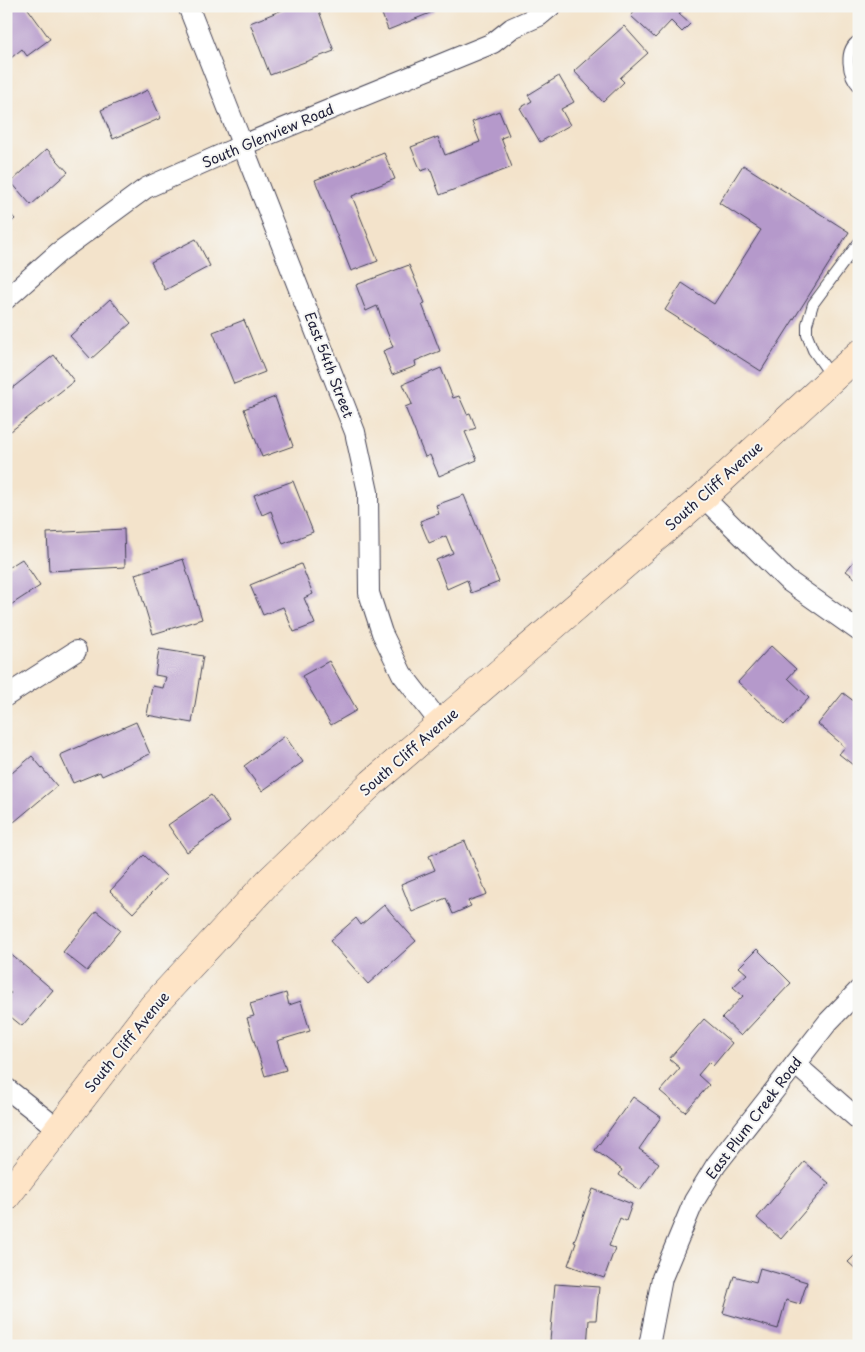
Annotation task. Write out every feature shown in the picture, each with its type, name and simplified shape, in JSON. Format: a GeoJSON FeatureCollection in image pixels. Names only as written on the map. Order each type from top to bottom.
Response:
{"type":"FeatureCollection","features":[{"type":"Feature","properties":{"kind":"main road","name":"South Cliff Avenue"},"geometry":{"type":"LineString","coordinates":[[6,1197],[153,1006],[268,882],[372,783],[703,497],[859,354]]}},
{"type":"Feature","properties":{"kind":"street","name":"East 54th Street"},"geometry":{"type":"LineString","coordinates":[[188,6],[355,432],[368,492],[369,593],[382,633],[402,674],[441,724]]}},
{"type":"Feature","properties":{"kind":"street","name":"South Glenview Road"},"geometry":{"type":"LineString","coordinates":[[6,299],[60,252],[146,188],[243,145],[493,42],[541,9]]}},
{"type":"Feature","properties":{"kind":"street"},"geometry":{"type":"LineString","coordinates":[[703,497],[787,580],[859,631]]}},
{"type":"Feature","properties":{"kind":"street"},"geometry":{"type":"LineString","coordinates":[[6,696],[76,651]]}},
{"type":"Feature","properties":{"kind":"street","name":"East Plum Creek Road"},"geometry":{"type":"LineString","coordinates":[[649,1346],[662,1278],[694,1201],[716,1165],[828,1022],[859,990]]}},
{"type":"Feature","properties":{"kind":"street"},"geometry":{"type":"LineString","coordinates":[[795,1064],[859,1120]]}},
{"type":"Feature","properties":{"kind":"street"},"geometry":{"type":"LineString","coordinates":[[6,1088],[58,1129]]}},
{"type":"Feature","properties":{"kind":"lane"},"geometry":{"type":"LineString","coordinates":[[859,40],[855,42],[848,52],[849,66],[854,82],[859,87]]}},
{"type":"Feature","properties":{"kind":"lane"},"geometry":{"type":"LineString","coordinates":[[833,378],[813,350],[806,335],[807,324],[813,304],[859,242]]}},
{"type":"Feature","properties":{"kind":"building"},"geometry":{"type":"Polygon","coordinates":[[[6,6],[26,6],[50,39],[27,56],[22,49],[6,62],[6,6]]]}},
{"type":"Feature","properties":{"kind":"building"},"geometry":{"type":"Polygon","coordinates":[[[292,6],[317,6],[334,51],[270,75],[250,23],[292,6]]]}},
{"type":"Feature","properties":{"kind":"building"},"geometry":{"type":"Polygon","coordinates":[[[379,6],[433,6],[435,11],[388,30],[379,6]]]}},
{"type":"Feature","properties":{"kind":"building"},"geometry":{"type":"Polygon","coordinates":[[[639,6],[685,6],[679,14],[690,24],[682,32],[671,21],[655,38],[631,16],[639,6]]]}},
{"type":"Feature","properties":{"kind":"building"},"geometry":{"type":"Polygon","coordinates":[[[624,26],[648,53],[620,78],[624,82],[603,102],[574,71],[624,26]]]}},
{"type":"Feature","properties":{"kind":"building"},"geometry":{"type":"Polygon","coordinates":[[[559,76],[574,102],[561,109],[570,125],[540,142],[520,108],[532,101],[528,95],[559,76]]]}},
{"type":"Feature","properties":{"kind":"building"},"geometry":{"type":"Polygon","coordinates":[[[148,90],[161,118],[113,139],[101,110],[148,90]]]}},
{"type":"Feature","properties":{"kind":"building"},"geometry":{"type":"Polygon","coordinates":[[[499,111],[509,135],[501,138],[512,167],[440,195],[430,168],[421,171],[411,147],[438,137],[445,155],[480,142],[472,122],[499,111]]]}},
{"type":"Feature","properties":{"kind":"building"},"geometry":{"type":"Polygon","coordinates":[[[47,149],[68,172],[31,205],[11,182],[47,149]]]}},
{"type":"Feature","properties":{"kind":"building"},"geometry":{"type":"Polygon","coordinates":[[[384,153],[395,179],[352,196],[378,261],[351,271],[315,180],[384,153]]]}},
{"type":"Feature","properties":{"kind":"building"},"geometry":{"type":"Polygon","coordinates":[[[743,165],[849,232],[761,371],[665,310],[682,283],[714,304],[761,230],[719,203],[743,165]]]}},
{"type":"Feature","properties":{"kind":"building"},"geometry":{"type":"Polygon","coordinates":[[[6,209],[15,219],[6,227],[6,209]]]}},
{"type":"Feature","properties":{"kind":"building"},"geometry":{"type":"Polygon","coordinates":[[[196,239],[210,266],[165,290],[151,262],[196,239]]]}},
{"type":"Feature","properties":{"kind":"building"},"geometry":{"type":"Polygon","coordinates":[[[409,265],[425,303],[422,304],[440,351],[415,361],[416,366],[392,375],[383,351],[393,347],[377,306],[366,311],[356,285],[409,265]]]}},
{"type":"Feature","properties":{"kind":"building"},"geometry":{"type":"Polygon","coordinates":[[[110,299],[131,323],[91,359],[70,336],[110,299]]]}},
{"type":"Feature","properties":{"kind":"building"},"geometry":{"type":"Polygon","coordinates":[[[244,320],[265,372],[234,384],[213,332],[244,320]]]}},
{"type":"Feature","properties":{"kind":"building"},"geometry":{"type":"Polygon","coordinates":[[[54,355],[74,381],[11,431],[6,425],[6,393],[54,355]]]}},
{"type":"Feature","properties":{"kind":"building"},"geometry":{"type":"Polygon","coordinates":[[[441,368],[453,398],[459,396],[467,414],[470,413],[476,428],[465,432],[477,460],[439,476],[430,455],[425,457],[405,407],[412,404],[403,384],[441,368]]]}},
{"type":"Feature","properties":{"kind":"building"},"geometry":{"type":"Polygon","coordinates":[[[275,397],[293,446],[262,457],[244,409],[275,397]]]}},
{"type":"Feature","properties":{"kind":"building"},"geometry":{"type":"Polygon","coordinates":[[[293,481],[313,532],[283,544],[271,511],[262,515],[254,495],[293,481]]]}},
{"type":"Feature","properties":{"kind":"building"},"geometry":{"type":"Polygon","coordinates":[[[464,495],[499,582],[471,593],[467,580],[447,589],[436,560],[453,553],[446,536],[429,543],[420,521],[439,514],[436,505],[464,495]]]}},
{"type":"Feature","properties":{"kind":"building"},"geometry":{"type":"Polygon","coordinates":[[[124,529],[125,567],[49,571],[47,533],[124,529]]]}},
{"type":"Feature","properties":{"kind":"building"},"geometry":{"type":"Polygon","coordinates":[[[859,555],[859,581],[846,571],[859,555]]]}},
{"type":"Feature","properties":{"kind":"building"},"geometry":{"type":"Polygon","coordinates":[[[22,559],[40,586],[6,608],[6,569],[22,559]]]}},
{"type":"Feature","properties":{"kind":"building"},"geometry":{"type":"Polygon","coordinates":[[[183,559],[202,619],[153,634],[135,574],[183,559]]]}},
{"type":"Feature","properties":{"kind":"building"},"geometry":{"type":"Polygon","coordinates":[[[301,564],[313,594],[304,598],[315,624],[294,632],[283,607],[263,615],[250,585],[301,564]]]}},
{"type":"Feature","properties":{"kind":"building"},"geometry":{"type":"Polygon","coordinates":[[[771,646],[796,669],[788,678],[809,698],[784,725],[738,682],[771,646]]]}},
{"type":"Feature","properties":{"kind":"building"},"geometry":{"type":"Polygon","coordinates":[[[159,649],[203,656],[192,723],[147,715],[152,686],[163,688],[166,677],[155,675],[159,649]]]}},
{"type":"Feature","properties":{"kind":"building"},"geometry":{"type":"Polygon","coordinates":[[[329,661],[357,710],[331,725],[302,676],[329,661]]]}},
{"type":"Feature","properties":{"kind":"building"},"geometry":{"type":"Polygon","coordinates":[[[843,693],[859,705],[859,758],[853,765],[839,754],[845,747],[818,724],[843,693]]]}},
{"type":"Feature","properties":{"kind":"building"},"geometry":{"type":"Polygon","coordinates":[[[136,722],[150,754],[102,776],[100,772],[73,783],[60,755],[136,722]]]}},
{"type":"Feature","properties":{"kind":"building"},"geometry":{"type":"Polygon","coordinates":[[[285,736],[303,762],[262,791],[244,766],[285,736]]]}},
{"type":"Feature","properties":{"kind":"building"},"geometry":{"type":"Polygon","coordinates":[[[32,756],[57,786],[14,822],[6,813],[6,778],[32,756]]]}},
{"type":"Feature","properties":{"kind":"building"},"geometry":{"type":"Polygon","coordinates":[[[211,795],[230,822],[187,852],[168,825],[211,795]]]}},
{"type":"Feature","properties":{"kind":"building"},"geometry":{"type":"Polygon","coordinates":[[[465,841],[487,894],[468,901],[471,906],[453,914],[446,898],[412,912],[401,884],[435,870],[429,856],[465,841]]]}},
{"type":"Feature","properties":{"kind":"building"},"geometry":{"type":"Polygon","coordinates":[[[144,855],[167,877],[133,913],[110,891],[144,855]]]}},
{"type":"Feature","properties":{"kind":"building"},"geometry":{"type":"Polygon","coordinates":[[[384,905],[416,941],[368,984],[330,941],[356,918],[361,925],[384,905]]]}},
{"type":"Feature","properties":{"kind":"building"},"geometry":{"type":"Polygon","coordinates":[[[96,911],[120,930],[87,971],[63,952],[96,911]]]}},
{"type":"Feature","properties":{"kind":"building"},"geometry":{"type":"Polygon","coordinates":[[[757,949],[791,983],[741,1036],[722,1018],[743,996],[733,987],[747,974],[739,967],[757,949]]]}},
{"type":"Feature","properties":{"kind":"building"},"geometry":{"type":"Polygon","coordinates":[[[8,952],[53,990],[22,1026],[6,1013],[6,998],[11,993],[6,989],[6,954],[8,952]]]}},
{"type":"Feature","properties":{"kind":"building"},"geometry":{"type":"Polygon","coordinates":[[[286,993],[289,1005],[301,1001],[310,1031],[277,1041],[286,1070],[265,1076],[247,1018],[254,1016],[250,1004],[286,993]]]}},
{"type":"Feature","properties":{"kind":"building"},"geometry":{"type":"Polygon","coordinates":[[[704,1019],[732,1043],[713,1066],[709,1062],[698,1075],[709,1085],[685,1112],[660,1091],[680,1068],[669,1059],[704,1019]]]}},
{"type":"Feature","properties":{"kind":"building"},"geometry":{"type":"Polygon","coordinates":[[[633,1097],[661,1117],[639,1149],[659,1163],[640,1190],[619,1175],[622,1170],[595,1150],[633,1097]]]}},
{"type":"Feature","properties":{"kind":"building"},"geometry":{"type":"Polygon","coordinates":[[[804,1162],[829,1183],[781,1239],[757,1218],[804,1162]]]}},
{"type":"Feature","properties":{"kind":"building"},"geometry":{"type":"Polygon","coordinates":[[[593,1189],[632,1204],[626,1221],[620,1218],[609,1246],[615,1248],[604,1278],[568,1265],[593,1189]]]}},
{"type":"Feature","properties":{"kind":"building"},"geometry":{"type":"Polygon","coordinates":[[[859,1251],[859,1272],[848,1262],[859,1251]]]}},
{"type":"Feature","properties":{"kind":"building"},"geometry":{"type":"Polygon","coordinates":[[[760,1268],[807,1282],[800,1304],[786,1300],[778,1329],[723,1313],[734,1276],[756,1282],[760,1268]]]}},
{"type":"Feature","properties":{"kind":"building"},"geometry":{"type":"Polygon","coordinates":[[[555,1284],[599,1287],[596,1320],[589,1320],[587,1346],[555,1346],[555,1342],[550,1341],[555,1284]]]}}]}
